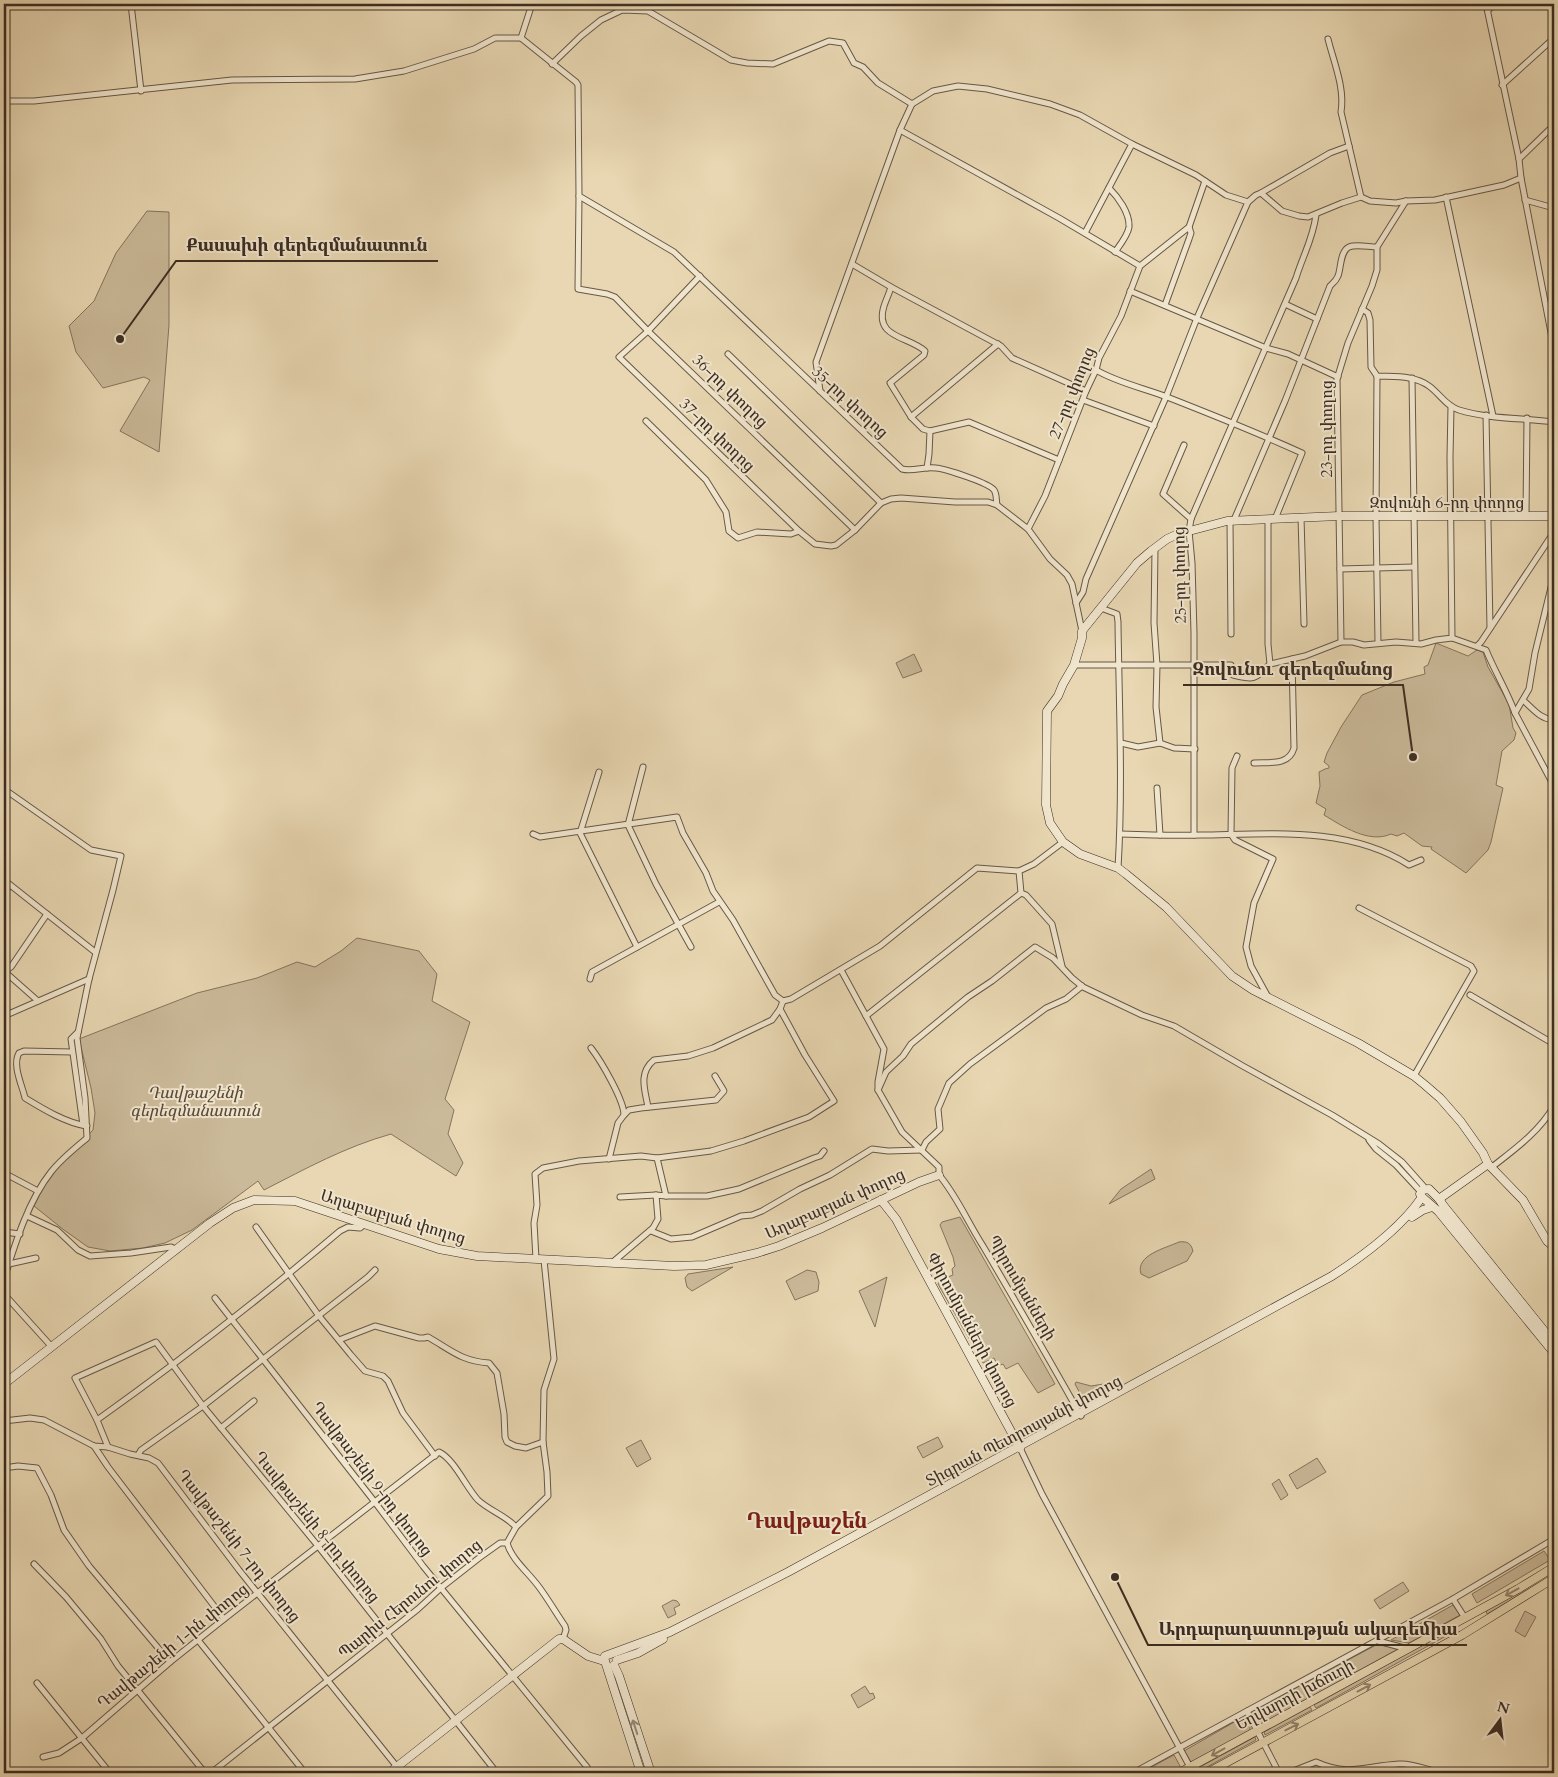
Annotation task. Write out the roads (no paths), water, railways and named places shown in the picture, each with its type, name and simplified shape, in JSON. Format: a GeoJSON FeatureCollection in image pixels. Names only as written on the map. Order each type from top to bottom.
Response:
{"type":"FeatureCollection","features":[{"type":"Feature","properties":{"kind":"main road","name":"Եղվարդի խճուղի"},"geometry":{"type":"LineString","coordinates":[[1179,1773],[1480,1610],[1554,1567]]}},
{"type":"Feature","properties":{"kind":"main road","name":"Եղվարդի խճուղի"},"geometry":{"type":"LineString","coordinates":[[1207,1773],[1485,1620],[1554,1578]]}},
{"type":"Feature","properties":{"kind":"main road"},"geometry":{"type":"LineString","coordinates":[[1480,1610],[1485,1620]]}},
{"type":"Feature","properties":{"kind":"street"},"geometry":{"type":"LineString","coordinates":[[131,4],[141,91]]}},
{"type":"Feature","properties":{"kind":"street"},"geometry":{"type":"LineString","coordinates":[[521,38],[532,4]]}},
{"type":"Feature","properties":{"kind":"street"},"geometry":{"type":"LineString","coordinates":[[1486,4],[1519,159],[1525,200],[1554,348]]}},
{"type":"Feature","properties":{"kind":"street"},"geometry":{"type":"LineString","coordinates":[[1488,10],[1495,4]]}},
{"type":"Feature","properties":{"kind":"street"},"geometry":{"type":"LineString","coordinates":[[552,64],[600,20],[622,10],[648,11],[731,60],[746,63],[773,64],[829,41],[842,43],[854,63],[863,67],[878,83],[912,104]]}},
{"type":"Feature","properties":{"kind":"street"},"geometry":{"type":"LineString","coordinates":[[4,101],[34,101],[232,80],[355,79],[404,71],[474,49],[495,38],[521,38],[578,85],[579,196]]}},
{"type":"Feature","properties":{"kind":"street"},"geometry":{"type":"LineString","coordinates":[[1502,85],[1554,38]]}},
{"type":"Feature","properties":{"kind":"street"},"geometry":{"type":"LineString","coordinates":[[1328,39],[1342,89],[1341,112],[1361,197]]}},
{"type":"Feature","properties":{"kind":"street"},"geometry":{"type":"LineString","coordinates":[[820,391],[816,362],[900,130],[912,104],[933,91],[958,86],[987,89],[1050,104],[1080,115],[1132,144],[1196,175],[1226,195],[1248,202]]}},
{"type":"Feature","properties":{"kind":"street"},"geometry":{"type":"LineString","coordinates":[[1519,159],[1554,125]]}},
{"type":"Feature","properties":{"kind":"street"},"geometry":{"type":"LineString","coordinates":[[900,130],[1085,233],[1140,266],[1189,228],[1205,182]]}},
{"type":"Feature","properties":{"kind":"street"},"geometry":{"type":"LineString","coordinates":[[1085,233],[1132,144]]}},
{"type":"Feature","properties":{"kind":"street"},"geometry":{"type":"LineString","coordinates":[[1076,603],[1083,592],[1086,578],[1154,426],[1197,318],[1248,202],[1256,195],[1330,152],[1350,146]]}},
{"type":"Feature","properties":{"kind":"street"},"geometry":{"type":"LineString","coordinates":[[1261,193],[1282,211],[1308,217],[1361,197],[1370,201],[1396,203],[1435,200],[1504,185],[1521,178]]}},
{"type":"Feature","properties":{"kind":"street"},"geometry":{"type":"LineString","coordinates":[[1109,188],[1116,196],[1127,216],[1129,228],[1116,252]]}},
{"type":"Feature","properties":{"kind":"street","name":"35-րդ փողոց"},"geometry":{"type":"LineString","coordinates":[[579,196],[674,252],[902,469],[935,468],[948,470],[988,486],[995,491],[997,505]]}},
{"type":"Feature","properties":{"kind":"street","name":"36-րդ փողոց"},"geometry":{"type":"LineString","coordinates":[[579,196],[578,289],[615,297],[855,530]]}},
{"type":"Feature","properties":{"kind":"street"},"geometry":{"type":"LineString","coordinates":[[1446,197],[1483,378],[1493,416]]}},
{"type":"Feature","properties":{"kind":"street"},"geometry":{"type":"LineString","coordinates":[[1525,200],[1554,208]]}},
{"type":"Feature","properties":{"kind":"street","name":"23-րդ փողոց"},"geometry":{"type":"LineString","coordinates":[[1341,642],[1338,377],[1348,343],[1377,270],[1377,248],[1406,201]]}},
{"type":"Feature","properties":{"kind":"street","name":"25-րդ փողոց"},"geometry":{"type":"LineString","coordinates":[[1194,835],[1193,574],[1189,531],[1191,519],[1296,278],[1298,268],[1314,231],[1316,215]]}},
{"type":"Feature","properties":{"kind":"street"},"geometry":{"type":"LineString","coordinates":[[1165,305],[1191,233],[1189,228]]}},
{"type":"Feature","properties":{"kind":"street"},"geometry":{"type":"LineString","coordinates":[[1231,634],[1232,520],[1270,438],[1330,286],[1339,275],[1341,260],[1346,249],[1354,246],[1377,248]]}},
{"type":"Feature","properties":{"kind":"street"},"geometry":{"type":"LineString","coordinates":[[852,264],[998,344],[1012,358],[1086,391]]}},
{"type":"Feature","properties":{"kind":"street","name":"27-րդ փողոց"},"geometry":{"type":"LineString","coordinates":[[1028,529],[1046,496],[1086,391],[1096,370],[1099,358],[1121,316],[1140,266]]}},
{"type":"Feature","properties":{"kind":"street"},"geometry":{"type":"LineString","coordinates":[[648,331],[700,276]]}},
{"type":"Feature","properties":{"kind":"street"},"geometry":{"type":"LineString","coordinates":[[892,287],[883,307],[884,327],[891,334],[917,345],[925,351],[924,355],[890,383],[911,417],[924,429],[930,431],[969,422],[1059,460]]}},
{"type":"Feature","properties":{"kind":"street"},"geometry":{"type":"LineString","coordinates":[[1130,291],[1266,348],[1288,354],[1338,377]]}},
{"type":"Feature","properties":{"kind":"street"},"geometry":{"type":"LineString","coordinates":[[1285,304],[1318,319]]}},
{"type":"Feature","properties":{"kind":"street"},"geometry":{"type":"LineString","coordinates":[[1362,309],[1368,313],[1370,320],[1371,367],[1377,376],[1376,517],[1378,643]]}},
{"type":"Feature","properties":{"kind":"street","name":"37-րդ փողոց"},"geometry":{"type":"LineString","coordinates":[[648,331],[619,357],[798,531],[815,544],[836,545],[855,530],[881,503]]}},
{"type":"Feature","properties":{"kind":"street"},"geometry":{"type":"LineString","coordinates":[[911,417],[998,344]]}},
{"type":"Feature","properties":{"kind":"street"},"geometry":{"type":"LineString","coordinates":[[728,354],[881,503],[901,498],[955,502],[988,502],[997,505],[1028,529],[1050,559],[1067,575],[1072,584],[1082,630],[1082,638],[1074,665],[1058,696],[1047,711],[1046,805],[1050,823],[1063,842],[1080,854],[1118,868],[1166,908],[1232,976],[1253,990],[1358,1043],[1414,1076],[1440,1098],[1456,1116],[1483,1153],[1490,1166],[1523,1200],[1547,1242],[1554,1247]]}},
{"type":"Feature","properties":{"kind":"street"},"geometry":{"type":"LineString","coordinates":[[1096,370],[1112,379],[1130,383],[1234,423],[1302,453],[1271,519],[1268,637],[1270,664]]}},
{"type":"Feature","properties":{"kind":"street"},"geometry":{"type":"LineString","coordinates":[[1377,376],[1412,378],[1429,386],[1451,407],[1460,410],[1493,416],[1554,422]]}},
{"type":"Feature","properties":{"kind":"street"},"geometry":{"type":"LineString","coordinates":[[1412,378],[1416,643]]}},
{"type":"Feature","properties":{"kind":"street"},"geometry":{"type":"LineString","coordinates":[[1083,400],[1154,426]]}},
{"type":"Feature","properties":{"kind":"street"},"geometry":{"type":"LineString","coordinates":[[1451,407],[1452,638]]}},
{"type":"Feature","properties":{"kind":"street"},"geometry":{"type":"LineString","coordinates":[[1486,415],[1490,628]]}},
{"type":"Feature","properties":{"kind":"street"},"geometry":{"type":"LineString","coordinates":[[1526,516],[1527,418]]}},
{"type":"Feature","properties":{"kind":"street"},"geometry":{"type":"LineString","coordinates":[[646,421],[706,480],[726,512],[727,525],[733,536],[738,538],[757,532],[791,534],[798,531]]}},
{"type":"Feature","properties":{"kind":"street"},"geometry":{"type":"LineString","coordinates":[[927,468],[930,454],[930,431]]}},
{"type":"Feature","properties":{"kind":"street"},"geometry":{"type":"LineString","coordinates":[[1184,445],[1163,494],[1191,519]]}},
{"type":"Feature","properties":{"kind":"street","name":"Զովունի 6-րդ փողոց"},"geometry":{"type":"LineString","coordinates":[[1082,630],[1137,564],[1167,539],[1189,531],[1232,520],[1339,516],[1554,516]]}},
{"type":"Feature","properties":{"kind":"street"},"geometry":{"type":"LineString","coordinates":[[1301,518],[1304,624]]}},
{"type":"Feature","properties":{"kind":"street"},"geometry":{"type":"LineString","coordinates":[[1477,646],[1554,532]]}},
{"type":"Feature","properties":{"kind":"street"},"geometry":{"type":"LineString","coordinates":[[1155,548],[1156,707],[1160,743]]}},
{"type":"Feature","properties":{"kind":"street"},"geometry":{"type":"LineString","coordinates":[[1340,569],[1414,567]]}},
{"type":"Feature","properties":{"kind":"street"},"geometry":{"type":"LineString","coordinates":[[1516,713],[1528,688],[1554,575]]}},
{"type":"Feature","properties":{"kind":"street"},"geometry":{"type":"LineString","coordinates":[[1101,608],[1117,614],[1118,622],[1121,743],[1118,868]]}},
{"type":"Feature","properties":{"kind":"street"},"geometry":{"type":"LineString","coordinates":[[1074,665],[1231,665],[1233,675],[1252,679],[1258,677],[1270,664],[1315,653],[1341,642],[1353,642],[1364,645],[1416,643],[1452,638],[1486,650],[1554,786]]}},
{"type":"Feature","properties":{"kind":"street"},"geometry":{"type":"LineString","coordinates":[[1254,763],[1283,761],[1292,753],[1294,748],[1292,659]]}},
{"type":"Feature","properties":{"kind":"street"},"geometry":{"type":"LineString","coordinates":[[1523,700],[1547,720],[1554,719]]}},
{"type":"Feature","properties":{"kind":"street"},"geometry":{"type":"LineString","coordinates":[[1121,743],[1138,747],[1160,743],[1174,748],[1195,749]]}},
{"type":"Feature","properties":{"kind":"street"},"geometry":{"type":"LineString","coordinates":[[1237,756],[1232,768],[1231,834],[1235,840],[1274,859],[1254,903],[1246,947],[1252,966],[1268,997]]}},
{"type":"Feature","properties":{"kind":"street"},"geometry":{"type":"LineString","coordinates":[[643,767],[628,825],[656,884],[691,947]]}},
{"type":"Feature","properties":{"kind":"street"},"geometry":{"type":"LineString","coordinates":[[599,772],[580,832],[637,947]]}},
{"type":"Feature","properties":{"kind":"street"},"geometry":{"type":"LineString","coordinates":[[1157,788],[1160,835]]}},
{"type":"Feature","properties":{"kind":"street"},"geometry":{"type":"LineString","coordinates":[[4,789],[91,850],[121,856],[88,979],[77,1038],[85,1098],[85,1126]]}},
{"type":"Feature","properties":{"kind":"street"},"geometry":{"type":"LineString","coordinates":[[533,834],[540,837],[677,817],[683,833],[706,873],[719,902],[733,920],[775,995],[783,1001]]}},
{"type":"Feature","properties":{"kind":"street"},"geometry":{"type":"LineString","coordinates":[[1120,834],[1283,834],[1333,837],[1392,854],[1409,865],[1421,860]]}},
{"type":"Feature","properties":{"kind":"street"},"geometry":{"type":"LineString","coordinates":[[783,1001],[791,999],[880,946],[977,868],[1019,871],[1034,864],[1063,842]]}},
{"type":"Feature","properties":{"kind":"street"},"geometry":{"type":"LineString","coordinates":[[1019,871],[1021,893]]}},
{"type":"Feature","properties":{"kind":"street"},"geometry":{"type":"LineString","coordinates":[[4,880],[95,952]]}},
{"type":"Feature","properties":{"kind":"street"},"geometry":{"type":"LineString","coordinates":[[4,893],[10,885]]}},
{"type":"Feature","properties":{"kind":"street"},"geometry":{"type":"LineString","coordinates":[[1021,893],[1026,895],[1052,924],[1062,968]]}},
{"type":"Feature","properties":{"kind":"street"},"geometry":{"type":"LineString","coordinates":[[866,1016],[1021,893]]}},
{"type":"Feature","properties":{"kind":"street"},"geometry":{"type":"LineString","coordinates":[[590,979],[592,972],[719,902]]}},
{"type":"Feature","properties":{"kind":"street"},"geometry":{"type":"LineString","coordinates":[[1359,908],[1446,952],[1471,966],[1474,972],[1414,1076]]}},
{"type":"Feature","properties":{"kind":"street"},"geometry":{"type":"LineString","coordinates":[[38,1001],[4,972],[11,967],[47,914]]}},
{"type":"Feature","properties":{"kind":"street"},"geometry":{"type":"LineString","coordinates":[[878,1090],[886,1072],[903,1056],[912,1044],[968,997],[992,981],[1035,947],[1053,958],[1082,986],[1142,1015],[1174,1026],[1332,1115],[1379,1144],[1402,1162],[1423,1192],[1432,1191],[1438,1206],[1554,1353]]}},
{"type":"Feature","properties":{"kind":"street"},"geometry":{"type":"LineString","coordinates":[[841,970],[884,1048],[878,1090]]}},
{"type":"Feature","properties":{"kind":"street"},"geometry":{"type":"LineString","coordinates":[[4,1016],[88,979]]}},
{"type":"Feature","properties":{"kind":"street"},"geometry":{"type":"LineString","coordinates":[[650,1231],[671,1239],[692,1237],[741,1216],[762,1211],[800,1189],[830,1175],[872,1149],[888,1151],[922,1150],[926,1142],[940,1129],[938,1109],[949,1083],[970,1064],[1046,1008],[1066,999],[1082,986]]}},
{"type":"Feature","properties":{"kind":"street"},"geometry":{"type":"LineString","coordinates":[[1470,995],[1554,1044]]}},
{"type":"Feature","properties":{"kind":"street"},"geometry":{"type":"LineString","coordinates":[[648,1107],[644,1080],[645,1070],[654,1060],[688,1056],[713,1048],[772,1020],[783,1001]]}},
{"type":"Feature","properties":{"kind":"street"},"geometry":{"type":"LineString","coordinates":[[715,1076],[724,1091],[716,1100],[629,1110],[618,1123],[609,1159],[642,1156],[657,1158],[711,1151],[744,1141],[809,1116],[834,1101],[805,1055],[780,1009]]}},
{"type":"Feature","properties":{"kind":"street"},"geometry":{"type":"LineString","coordinates":[[4,1279],[27,1216],[38,1192],[51,1172],[68,1154],[88,1138],[72,1052],[71,1038],[78,1032]]}},
{"type":"Feature","properties":{"kind":"street"},"geometry":{"type":"LineString","coordinates":[[591,1048],[604,1068],[622,1105],[624,1115]]}},
{"type":"Feature","properties":{"kind":"street"},"geometry":{"type":"LineString","coordinates":[[72,1052],[24,1051],[19,1053],[16,1060],[17,1067],[25,1098],[68,1121],[85,1126]]}},
{"type":"Feature","properties":{"kind":"street","name":"Պիրումյանների"},"geometry":{"type":"LineString","coordinates":[[878,1090],[902,1132],[939,1167],[939,1175],[949,1187],[1080,1415]]}},
{"type":"Feature","properties":{"kind":"street","name":"Տիգրան Պետրոսյանի փողոց"},"geometry":{"type":"LineString","coordinates":[[610,1660],[678,1628],[796,1567],[1338,1276],[1372,1252],[1416,1213],[1438,1206],[1529,1137],[1543,1123],[1554,1106]]}},
{"type":"Feature","properties":{"kind":"street"},"geometry":{"type":"LineString","coordinates":[[620,1197],[656,1195],[707,1196],[738,1189],[820,1156],[824,1151]]}},
{"type":"Feature","properties":{"kind":"street"},"geometry":{"type":"LineString","coordinates":[[657,1158],[666,1196]]}},
{"type":"Feature","properties":{"kind":"street","name":"Պարիս Հերունու փողոց"},"geometry":{"type":"LineString","coordinates":[[211,1773],[418,1609],[442,1587],[500,1543],[508,1543],[516,1527],[548,1496],[543,1442],[544,1390],[554,1359],[534,1223],[537,1205],[535,1174],[543,1168],[570,1162],[609,1159]]}},
{"type":"Feature","properties":{"kind":"street"},"geometry":{"type":"LineString","coordinates":[[4,1173],[38,1192]]}},
{"type":"Feature","properties":{"kind":"street","name":"Աղաբաբյան փողոց"},"geometry":{"type":"LineString","coordinates":[[4,1384],[177,1250],[210,1222],[233,1208],[254,1200],[295,1201],[439,1249],[477,1256],[674,1266],[706,1265],[757,1254],[822,1228],[919,1182],[939,1175]]}},
{"type":"Feature","properties":{"kind":"street","name":"Տիգրան Պետրոսյանի փողոց"},"geometry":{"type":"LineString","coordinates":[[1080,1415],[1337,1272],[1362,1255],[1404,1220],[1414,1210],[1423,1192]]}},
{"type":"Feature","properties":{"kind":"street"},"geometry":{"type":"LineString","coordinates":[[612,1262],[650,1231],[658,1219],[656,1195]]}},
{"type":"Feature","properties":{"kind":"street","name":"Փիրումյանների փողոց"},"geometry":{"type":"LineString","coordinates":[[881,1200],[896,1219],[1190,1767]]}},
{"type":"Feature","properties":{"kind":"street"},"geometry":{"type":"LineString","coordinates":[[1438,1206],[1554,1342]]}},
{"type":"Feature","properties":{"kind":"street"},"geometry":{"type":"LineString","coordinates":[[27,1216],[57,1230],[78,1250],[90,1256],[114,1255],[171,1247],[177,1250]]}},
{"type":"Feature","properties":{"kind":"street"},"geometry":{"type":"LineString","coordinates":[[108,1447],[97,1420],[172,1365],[289,1274],[340,1231],[348,1227],[360,1228],[365,1224]]}},
{"type":"Feature","properties":{"kind":"street"},"geometry":{"type":"LineString","coordinates":[[256,1227],[319,1316],[365,1371],[383,1376],[388,1381],[403,1413],[435,1456],[439,1452],[442,1454],[477,1498],[516,1527]]}},
{"type":"Feature","properties":{"kind":"street"},"geometry":{"type":"LineString","coordinates":[[4,1232],[20,1234]]}},
{"type":"Feature","properties":{"kind":"street"},"geometry":{"type":"LineString","coordinates":[[9,1264],[36,1258]]}},
{"type":"Feature","properties":{"kind":"street"},"geometry":{"type":"LineString","coordinates":[[138,1455],[140,1450],[203,1406],[375,1270]]}},
{"type":"Feature","properties":{"kind":"street"},"geometry":{"type":"LineString","coordinates":[[4,1294],[51,1346]]}},
{"type":"Feature","properties":{"kind":"street","name":"Դավթաշենի 9-րդ փողոց"},"geometry":{"type":"LineString","coordinates":[[215,1298],[262,1360],[282,1382],[411,1551],[587,1767]]}},
{"type":"Feature","properties":{"kind":"street"},"geometry":{"type":"LineString","coordinates":[[339,1340],[375,1326],[418,1338],[428,1337],[454,1354],[490,1363],[496,1374],[504,1414],[507,1442],[526,1448],[543,1442]]}},
{"type":"Feature","properties":{"kind":"street","name":"Դավթաշենի 8-րդ փողոց"},"geometry":{"type":"LineString","coordinates":[[97,1420],[75,1378],[156,1342],[203,1406],[318,1546],[497,1773]]}},
{"type":"Feature","properties":{"kind":"street"},"geometry":{"type":"LineString","coordinates":[[221,1428],[254,1402]]}},
{"type":"Feature","properties":{"kind":"street","name":"Դավթաշենի 7-րդ փողոց"},"geometry":{"type":"LineString","coordinates":[[4,1421],[30,1418],[44,1420],[94,1446],[108,1447],[138,1455],[158,1463],[203,1523],[399,1770]]}},
{"type":"Feature","properties":{"kind":"street"},"geometry":{"type":"LineString","coordinates":[[94,1446],[224,1619]]}},
{"type":"Feature","properties":{"kind":"street","name":"Դավթաշենի 1-ին փողոց"},"geometry":{"type":"LineString","coordinates":[[43,1757],[58,1753],[82,1738],[170,1662],[374,1501],[435,1456]]}},
{"type":"Feature","properties":{"kind":"street"},"geometry":{"type":"LineString","coordinates":[[4,1468],[18,1466],[37,1468],[58,1512],[64,1530],[89,1566],[170,1662]]}},
{"type":"Feature","properties":{"kind":"street"},"geometry":{"type":"LineString","coordinates":[[1133,1773],[1378,1641],[1554,1539]]}},
{"type":"Feature","properties":{"kind":"street"},"geometry":{"type":"LineString","coordinates":[[508,1543],[514,1558],[539,1587],[565,1626],[566,1630],[563,1639]]}},
{"type":"Feature","properties":{"kind":"street"},"geometry":{"type":"LineString","coordinates":[[34,1564],[66,1597],[206,1773]]}},
{"type":"Feature","properties":{"kind":"street"},"geometry":{"type":"LineString","coordinates":[[1453,1599],[1465,1618]]}},
{"type":"Feature","properties":{"kind":"street"},"geometry":{"type":"LineString","coordinates":[[563,1639],[575,1649],[610,1660],[619,1676],[651,1773]]}},
{"type":"Feature","properties":{"kind":"street"},"geometry":{"type":"LineString","coordinates":[[389,1773],[399,1770],[456,1720],[556,1641],[563,1639]]}},
{"type":"Feature","properties":{"kind":"street"},"geometry":{"type":"LineString","coordinates":[[198,1640],[305,1773]]}},
{"type":"Feature","properties":{"kind":"street"},"geometry":{"type":"LineString","coordinates":[[1378,1641],[1408,1648]]}},
{"type":"Feature","properties":{"kind":"street"},"geometry":{"type":"LineString","coordinates":[[610,1660],[641,1773]]}},
{"type":"Feature","properties":{"kind":"street"},"geometry":{"type":"LineString","coordinates":[[37,1683],[110,1773]]}},
{"type":"Feature","properties":{"kind":"street"},"geometry":{"type":"LineString","coordinates":[[1246,1711],[1279,1773]]}},
{"type":"Feature","properties":{"kind":"street"},"geometry":{"type":"LineString","coordinates":[[1288,1773],[1316,1762],[1326,1771],[1352,1773],[1400,1764],[1441,1773]]}},
{"type":"Feature","properties":{"kind":"place","name":"Քասախի գերեզմանատուն"},"geometry":{"type":"Point","coordinates":[120,339]}},
{"type":"Feature","properties":{"kind":"place","name":"Զովունու գերեզմանոց"},"geometry":{"type":"Point","coordinates":[1413,757]}},
{"type":"Feature","properties":{"kind":"place","name":"Արդարադատության ակադեմիա"},"geometry":{"type":"Point","coordinates":[1115,1577]}},
{"type":"Feature","properties":{"kind":"district","name":"Դավթաշեն"},"geometry":{"type":"Point","coordinates":[807,1521]}},
{"type":"Feature","properties":{"kind":"park label","name":"Դավթաշենի գերեզմանատուն"},"geometry":{"type":"Point","coordinates":[195,1102]}}]}
